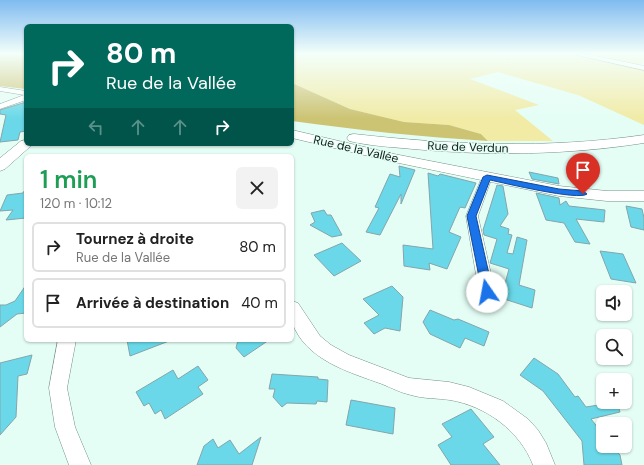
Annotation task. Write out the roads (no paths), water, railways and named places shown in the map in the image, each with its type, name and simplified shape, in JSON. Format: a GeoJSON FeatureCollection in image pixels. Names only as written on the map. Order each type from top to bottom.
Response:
{"type":"FeatureCollection","features":[{"type":"Feature","properties":{"kind":"main road","name":"Rue de Verdun"},"geometry":{"type":"LineString","coordinates":[[294,128],[421,146],[484,148],[550,148],[644,139]]}},
{"type":"Feature","properties":{"kind":"main road","name":"Rue de la Vallée"},"geometry":{"type":"LineString","coordinates":[[294,134],[420,163],[559,191],[607,196],[644,196]]}},
{"type":"Feature","properties":{"kind":"main road"},"geometry":{"type":"LineString","coordinates":[[0,166],[12,154],[24,145]]}},
{"type":"Feature","properties":{"kind":"main road","name":"Rue de la Vallée"},"geometry":{"type":"LineString","coordinates":[[420,163],[421,146]]}},
{"type":"Feature","properties":{"kind":"street"},"geometry":{"type":"LineString","coordinates":[[0,89],[24,93]]}},
{"type":"Feature","properties":{"kind":"street"},"geometry":{"type":"LineString","coordinates":[[0,107],[24,98]]}},
{"type":"Feature","properties":{"kind":"street"},"geometry":{"type":"LineString","coordinates":[[487,177],[472,216],[487,292]]}},
{"type":"Feature","properties":{"kind":"street"},"geometry":{"type":"LineString","coordinates":[[294,310],[316,344],[334,356],[360,368],[412,387],[432,388],[455,392],[480,400],[512,418],[529,435],[542,457],[544,465]]}},
{"type":"Feature","properties":{"kind":"street"},"geometry":{"type":"LineString","coordinates":[[67,342],[58,388],[65,427],[80,465]]}}]}
